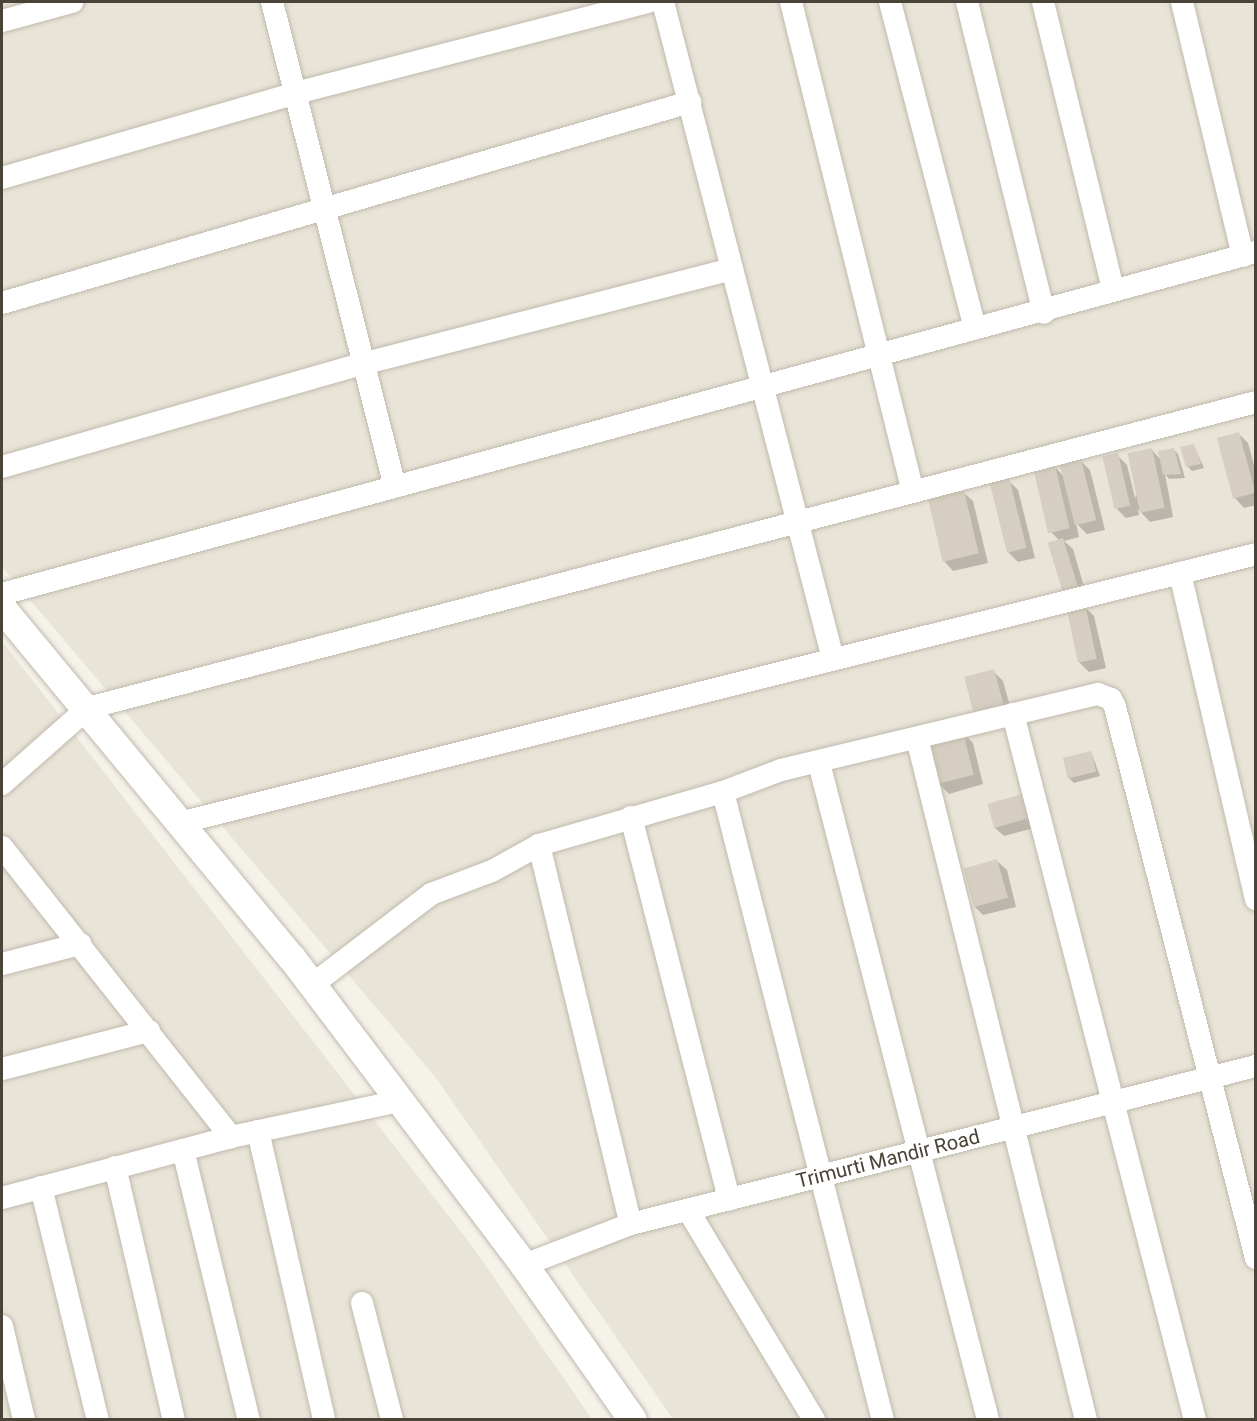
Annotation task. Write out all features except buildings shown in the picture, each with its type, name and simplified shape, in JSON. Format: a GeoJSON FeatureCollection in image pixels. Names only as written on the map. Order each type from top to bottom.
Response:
{"type":"FeatureCollection","features":[{"type":"Feature","properties":{"kind":"street"},"geometry":{"type":"LineString","coordinates":[[2,21],[72,2]]}},
{"type":"Feature","properties":{"kind":"street"},"geometry":{"type":"LineString","coordinates":[[272,2],[395,487]]}},
{"type":"Feature","properties":{"kind":"street"},"geometry":{"type":"LineString","coordinates":[[2,178],[296,93],[648,2]]}},
{"type":"Feature","properties":{"kind":"street"},"geometry":{"type":"LineString","coordinates":[[663,2],[833,659]]}},
{"type":"Feature","properties":{"kind":"street"},"geometry":{"type":"LineString","coordinates":[[791,2],[913,492]]}},
{"type":"Feature","properties":{"kind":"street"},"geometry":{"type":"LineString","coordinates":[[890,2],[975,328]]}},
{"type":"Feature","properties":{"kind":"street"},"geometry":{"type":"LineString","coordinates":[[967,2],[1044,313]]}},
{"type":"Feature","properties":{"kind":"street"},"geometry":{"type":"LineString","coordinates":[[1042,2],[1113,289]]}},
{"type":"Feature","properties":{"kind":"street"},"geometry":{"type":"LineString","coordinates":[[2,594],[878,354],[975,328],[1044,313],[1113,289],[1249,254],[1182,2]]}},
{"type":"Feature","properties":{"kind":"street"},"geometry":{"type":"LineString","coordinates":[[2,303],[690,102]]}},
{"type":"Feature","properties":{"kind":"street"},"geometry":{"type":"LineString","coordinates":[[2,467],[362,364],[732,269]]}},
{"type":"Feature","properties":{"kind":"street"},"geometry":{"type":"LineString","coordinates":[[2,784],[88,708],[1256,402]]}},
{"type":"Feature","properties":{"kind":"street"},"geometry":{"type":"LineString","coordinates":[[183,822],[1256,554]]}},
{"type":"Feature","properties":{"kind":"street"},"geometry":{"type":"LineString","coordinates":[[1180,573],[1256,899]]}},
{"type":"Feature","properties":{"kind":"street"},"geometry":{"type":"LineString","coordinates":[[2,608],[183,822],[312,985],[524,1265],[633,1419]]}},
{"type":"Feature","properties":{"kind":"street"},"geometry":{"type":"LineString","coordinates":[[312,985],[431,894],[492,871],[539,845],[723,792],[781,770],[819,763],[1098,694],[1111,699],[1211,1077],[1256,1258]]}},
{"type":"Feature","properties":{"kind":"street"},"geometry":{"type":"LineString","coordinates":[[1013,714],[1195,1419]]}},
{"type":"Feature","properties":{"kind":"street"},"geometry":{"type":"LineString","coordinates":[[917,738],[1086,1419]]}},
{"type":"Feature","properties":{"kind":"street"},"geometry":{"type":"LineString","coordinates":[[819,763],[922,1151],[988,1419]]}},
{"type":"Feature","properties":{"kind":"street"},"geometry":{"type":"LineString","coordinates":[[723,792],[824,1176],[883,1419]]}},
{"type":"Feature","properties":{"kind":"street"},"geometry":{"type":"LineString","coordinates":[[632,817],[729,1200]]}},
{"type":"Feature","properties":{"kind":"street"},"geometry":{"type":"LineString","coordinates":[[539,845],[631,1224]]}},
{"type":"Feature","properties":{"kind":"street"},"geometry":{"type":"LineString","coordinates":[[5,856],[80,944],[231,1137]]}},
{"type":"Feature","properties":{"kind":"street"},"geometry":{"type":"LineString","coordinates":[[2,964],[80,944]]}},
{"type":"Feature","properties":{"kind":"street"},"geometry":{"type":"LineString","coordinates":[[2,1069],[149,1031]]}},
{"type":"Feature","properties":{"kind":"street","name":"Trimurti Mandir Road"},"geometry":{"type":"LineString","coordinates":[[524,1265],[631,1224],[1256,1066]]}},
{"type":"Feature","properties":{"kind":"street"},"geometry":{"type":"LineString","coordinates":[[2,1198],[231,1137],[399,1101]]}},
{"type":"Feature","properties":{"kind":"street"},"geometry":{"type":"LineString","coordinates":[[258,1131],[324,1419]]}},
{"type":"Feature","properties":{"kind":"street"},"geometry":{"type":"LineString","coordinates":[[183,1150],[249,1419]]}},
{"type":"Feature","properties":{"kind":"street"},"geometry":{"type":"LineString","coordinates":[[115,1167],[174,1419]]}},
{"type":"Feature","properties":{"kind":"street"},"geometry":{"type":"LineString","coordinates":[[41,1187],[98,1419]]}},
{"type":"Feature","properties":{"kind":"street"},"geometry":{"type":"LineString","coordinates":[[688,1210],[814,1419]]}},
{"type":"Feature","properties":{"kind":"street"},"geometry":{"type":"LineString","coordinates":[[362,1303],[393,1419]]}},
{"type":"Feature","properties":{"kind":"street"},"geometry":{"type":"LineString","coordinates":[[2,1326],[24,1419]]}},
{"type":"Feature","properties":{"kind":"shaded area"},"geometry":{"type":"Polygon","coordinates":[[[2,2],[1255,2],[1255,1419],[673,1419],[436,1078],[2,567],[2,2]]]}},
{"type":"Feature","properties":{"kind":"shaded area"},"geometry":{"type":"Polygon","coordinates":[[[2,641],[472,1246],[592,1419],[2,1419],[2,641]]]}}]}
